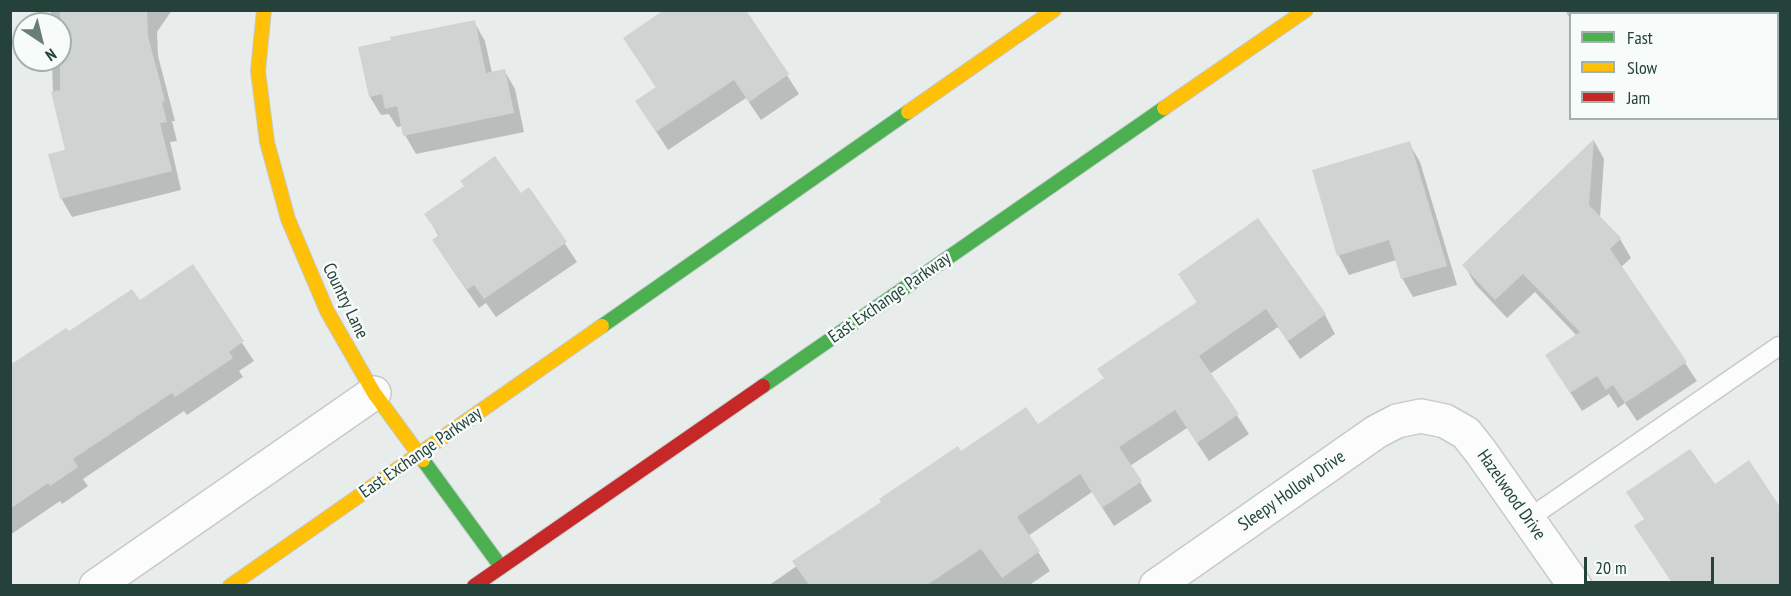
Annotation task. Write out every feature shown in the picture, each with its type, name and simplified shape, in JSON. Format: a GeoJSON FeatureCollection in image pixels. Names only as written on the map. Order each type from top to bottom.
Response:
{"type":"FeatureCollection","features":[{"type":"Feature","properties":{"kind":"main road","name":"Country Lane"},"geometry":{"type":"LineString","coordinates":[[264,10],[258,71],[267,142],[288,219],[327,311],[374,393],[501,567]]}},
{"type":"Feature","properties":{"kind":"main road","name":"East Exchange Parkway"},"geometry":{"type":"LineString","coordinates":[[474,585],[1306,10]]}},
{"type":"Feature","properties":{"kind":"main road","name":"East Exchange Parkway"},"geometry":{"type":"LineString","coordinates":[[230,585],[1052,11]]}},
{"type":"Feature","properties":{"kind":"street"},"geometry":{"type":"LineString","coordinates":[[96,585],[374,393]]}},
{"type":"Feature","properties":{"kind":"street","name":"Sleepy Hollow Drive"},"geometry":{"type":"LineString","coordinates":[[1156,585],[1376,432],[1397,421],[1421,416],[1436,419]]}},
{"type":"Feature","properties":{"kind":"street","name":"Hazelwood Drive"},"geometry":{"type":"LineString","coordinates":[[1436,419],[1445,421],[1466,433],[1575,585]]}},
{"type":"Feature","properties":{"kind":"lane"},"geometry":{"type":"LineString","coordinates":[[1528,519],[1780,346]]}},
{"type":"Feature","properties":{"kind":"building"},"geometry":{"type":"Polygon","coordinates":[[[60,10],[147,10],[148,36],[165,101],[162,102],[167,122],[160,123],[172,171],[60,199],[48,154],[65,150],[51,92],[60,90],[60,72],[72,72],[72,12],[60,12],[60,10]]]}},
{"type":"Feature","properties":{"kind":"building"},"geometry":{"type":"Polygon","coordinates":[[[664,10],[746,10],[789,74],[749,102],[734,80],[656,132],[635,101],[656,87],[623,38],[664,10]]]}},
{"type":"Feature","properties":{"kind":"building"},"geometry":{"type":"Polygon","coordinates":[[[475,20],[486,73],[505,69],[514,113],[403,136],[397,106],[385,109],[382,94],[369,97],[358,47],[391,40],[390,37],[475,20]]]}},
{"type":"Feature","properties":{"kind":"building"},"geometry":{"type":"Polygon","coordinates":[[[1594,139],[1589,205],[1621,238],[1610,249],[1687,362],[1625,403],[1613,385],[1606,390],[1597,376],[1570,393],[1545,355],[1580,332],[1523,274],[1495,300],[1462,265],[1594,139]]]}},
{"type":"Feature","properties":{"kind":"building"},"geometry":{"type":"Polygon","coordinates":[[[1410,141],[1447,266],[1401,279],[1389,240],[1337,256],[1312,170],[1410,141]]]}},
{"type":"Feature","properties":{"kind":"building"},"geometry":{"type":"Polygon","coordinates":[[[495,156],[521,193],[529,187],[567,242],[484,299],[474,285],[467,290],[432,240],[439,235],[424,214],[464,186],[460,181],[495,156]]]}},
{"type":"Feature","properties":{"kind":"building"},"geometry":{"type":"Polygon","coordinates":[[[1258,218],[1326,314],[1288,341],[1266,309],[1199,356],[1239,414],[1197,443],[1175,410],[1119,447],[1142,481],[1102,508],[1080,474],[1017,517],[1040,551],[1002,578],[981,549],[927,585],[809,585],[792,561],[881,502],[879,499],[958,446],[961,451],[1026,407],[1038,424],[1104,378],[1097,369],[1197,302],[1178,274],[1258,218]]]}},
{"type":"Feature","properties":{"kind":"building"},"geometry":{"type":"Polygon","coordinates":[[[193,264],[244,341],[229,352],[233,358],[175,397],[172,393],[73,459],[78,467],[50,486],[48,483],[10,509],[10,365],[66,328],[69,331],[132,289],[140,300],[193,264]]]}},
{"type":"Feature","properties":{"kind":"building"},"geometry":{"type":"Polygon","coordinates":[[[1690,449],[1715,484],[1749,460],[1780,507],[1780,585],[1674,585],[1634,526],[1644,519],[1626,492],[1690,449]]]}},
{"type":"Feature","properties":{"kind":"traffic: fast"},"geometry":{"type":"LineString","coordinates":[[763,386],[1164,108]]}},
{"type":"Feature","properties":{"kind":"traffic: fast"},"geometry":{"type":"LineString","coordinates":[[602,326],[908,112]]}},
{"type":"Feature","properties":{"kind":"traffic: fast"},"geometry":{"type":"LineString","coordinates":[[423,460],[501,567]]}},
{"type":"Feature","properties":{"kind":"traffic: slow"},"geometry":{"type":"LineString","coordinates":[[264,10],[258,71],[267,142],[288,219],[327,311],[374,393],[423,460]]}},
{"type":"Feature","properties":{"kind":"traffic: slow"},"geometry":{"type":"LineString","coordinates":[[908,112],[1054,10]]}},
{"type":"Feature","properties":{"kind":"traffic: slow"},"geometry":{"type":"LineString","coordinates":[[1164,108],[1306,10]]}},
{"type":"Feature","properties":{"kind":"traffic: slow"},"geometry":{"type":"LineString","coordinates":[[230,586],[602,326]]}},
{"type":"Feature","properties":{"kind":"traffic: jam"},"geometry":{"type":"LineString","coordinates":[[474,586],[763,386]]}}]}
